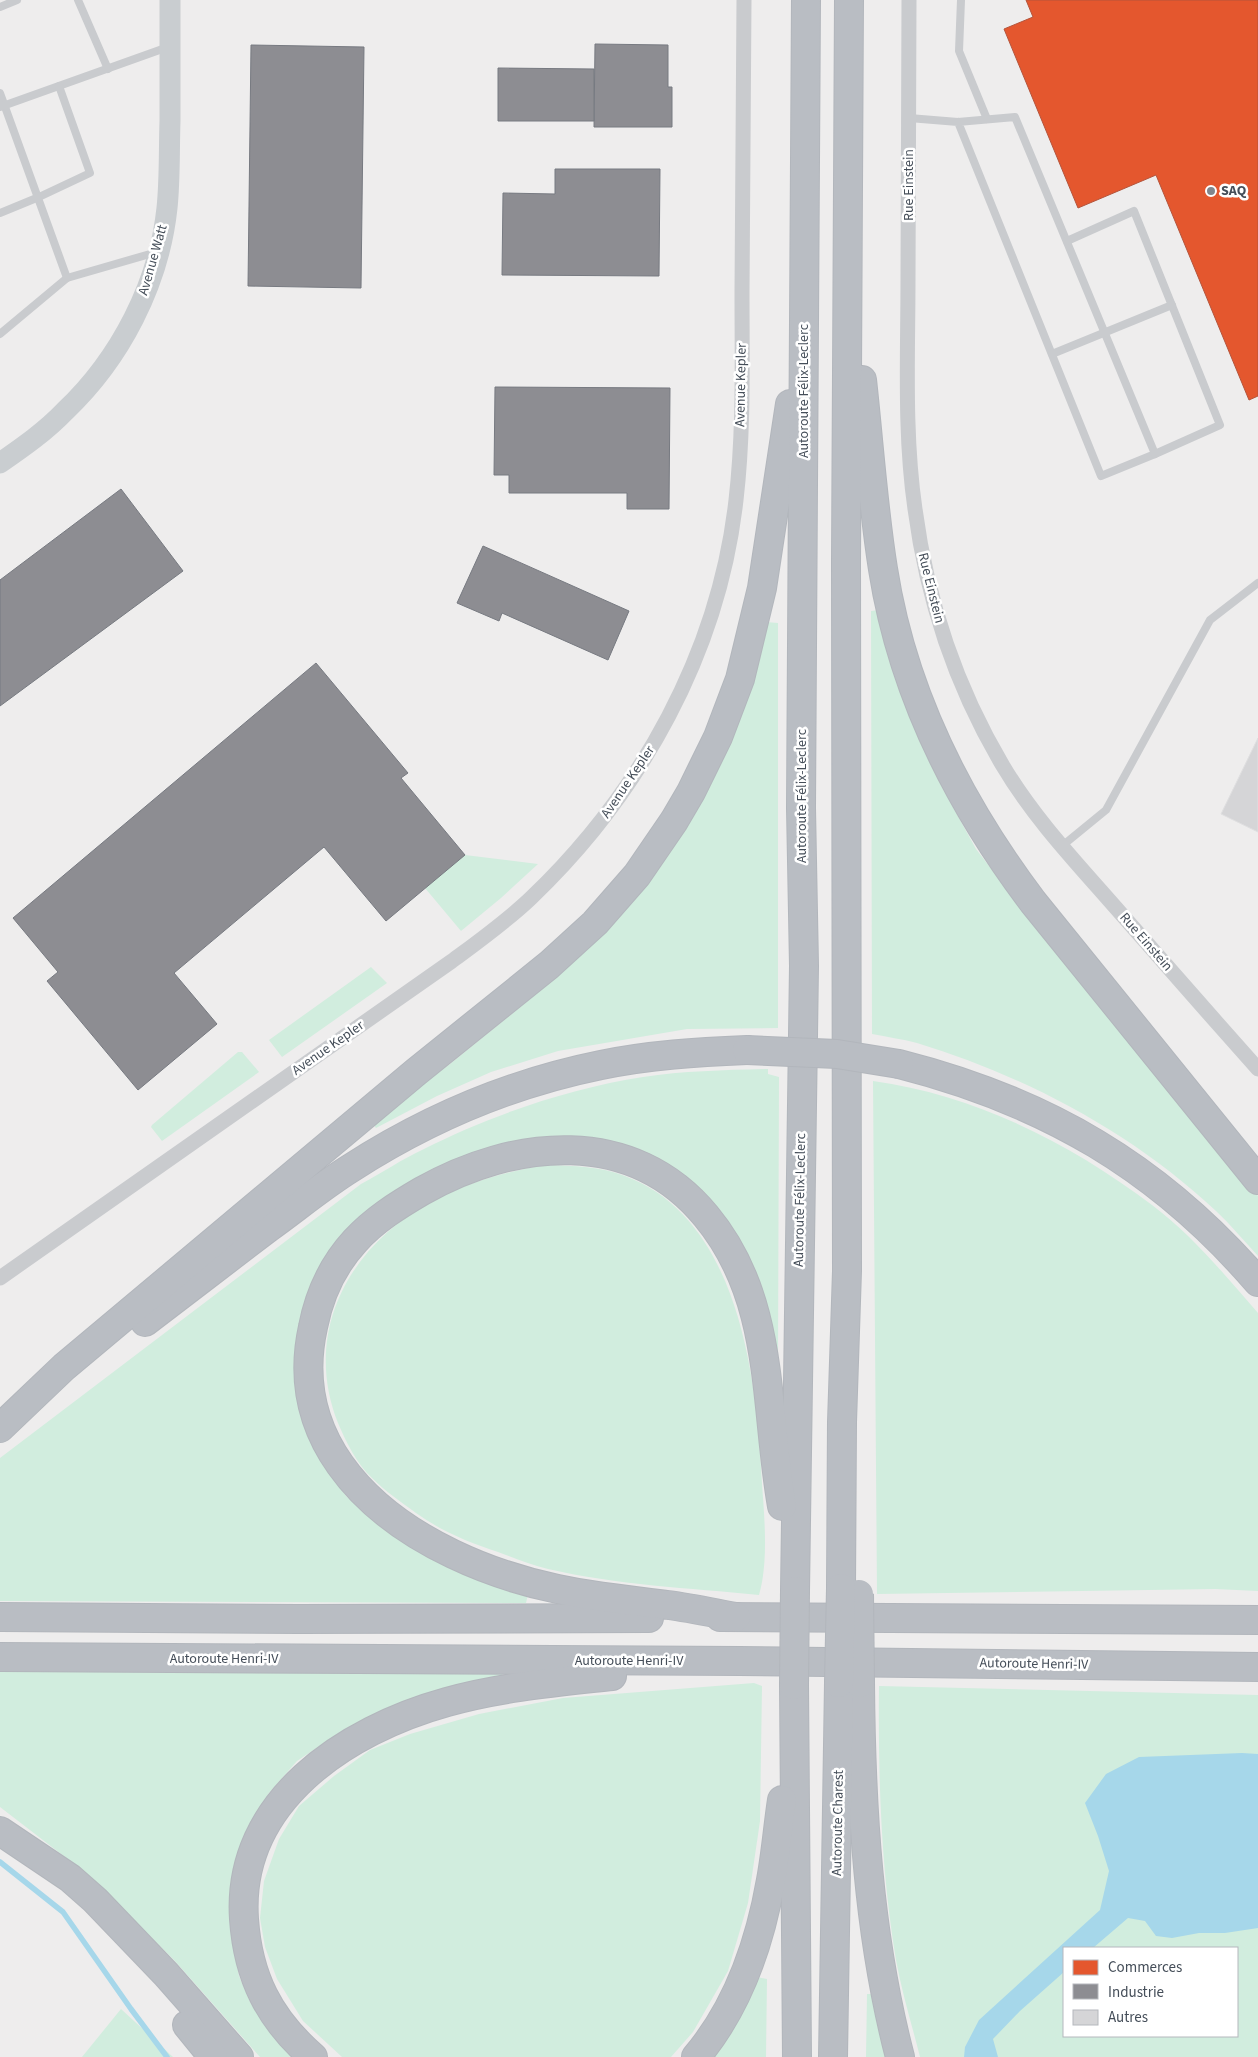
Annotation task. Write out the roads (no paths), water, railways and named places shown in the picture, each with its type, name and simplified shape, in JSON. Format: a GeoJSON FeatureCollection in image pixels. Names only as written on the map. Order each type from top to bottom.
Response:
{"type":"FeatureCollection","features":[{"type":"Feature","properties":{"kind":"highway","name":"Autoroute Félix-Leclerc"},"geometry":{"type":"LineString","coordinates":[[795,1584],[804,966],[801,808],[806,0]]}},
{"type":"Feature","properties":{"kind":"highway"},"geometry":{"type":"LineString","coordinates":[[849,0],[848,255],[883,570],[905,664],[939,748],[967,805],[997,854],[1070,949],[1258,1180]]}},
{"type":"Feature","properties":{"kind":"highway","name":"Autoroute Charest"},"geometry":{"type":"LineString","coordinates":[[833,2057],[850,1683],[850,1588],[842,1422],[847,1271],[846,551],[848,255]]}},
{"type":"Feature","properties":{"kind":"highway"},"geometry":{"type":"LineString","coordinates":[[0,1428],[64,1366],[416,1072],[549,965],[618,898],[646,863],[674,821],[706,764],[730,708],[748,649],[768,558],[804,306]]}},
{"type":"Feature","properties":{"kind":"highway"},"geometry":{"type":"LineString","coordinates":[[0,1432],[318,1190],[370,1156],[419,1128],[491,1097],[568,1072],[603,1064],[672,1055],[747,1050],[837,1054],[899,1064],[962,1081],[1018,1102],[1076,1131],[1137,1170],[1189,1212],[1236,1256],[1258,1282]]}},
{"type":"Feature","properties":{"kind":"highway"},"geometry":{"type":"LineString","coordinates":[[736,1617],[670,1605],[578,1594],[500,1574],[452,1554],[410,1531],[379,1508],[352,1482],[331,1452],[316,1419],[311,1397],[308,1356],[314,1321],[322,1295],[342,1257],[368,1227],[409,1198],[457,1173],[483,1163],[535,1152],[576,1149],[616,1156],[652,1171],[682,1191],[705,1215],[727,1246],[756,1314],[766,1364],[778,1486],[795,1584],[797,2057]]}},
{"type":"Feature","properties":{"kind":"highway"},"geometry":{"type":"LineString","coordinates":[[0,1617],[534,1619],[736,1617],[1258,1620]]}},
{"type":"Feature","properties":{"kind":"highway","name":"Autoroute Henri-IV"},"geometry":{"type":"LineString","coordinates":[[0,1657],[739,1661],[1258,1667]]}},
{"type":"Feature","properties":{"kind":"highway"},"geometry":{"type":"LineString","coordinates":[[313,2057],[281,2024],[260,1990],[248,1952],[244,1909],[248,1869],[255,1847],[275,1809],[303,1778],[340,1749],[358,1738],[399,1719],[447,1702],[529,1686],[739,1661]]}},
{"type":"Feature","properties":{"kind":"highway"},"geometry":{"type":"LineString","coordinates":[[850,1683],[862,1788],[869,1887],[882,1976],[900,2057]]}},
{"type":"Feature","properties":{"kind":"highway"},"geometry":{"type":"LineString","coordinates":[[696,2057],[726,2015],[742,1982],[758,1936],[772,1878],[795,1714]]}},
{"type":"Feature","properties":{"kind":"highway"},"geometry":{"type":"LineString","coordinates":[[2,1832],[72,1897],[125,1950],[213,2057]]}},
{"type":"Feature","properties":{"kind":"highway"},"geometry":{"type":"LineString","coordinates":[[2,1832],[70,1878],[95,1900],[166,1974],[239,2057]]}},
{"type":"Feature","properties":{"kind":"street","name":"Avenue Watt"},"geometry":{"type":"LineString","coordinates":[[0,463],[65,412],[96,377],[124,338],[143,298],[164,230],[169,186],[170,0]]}},
{"type":"Feature","properties":{"kind":"street","name":"Avenue Kepler"},"geometry":{"type":"LineString","coordinates":[[0,1278],[452,961],[503,922],[551,878],[587,840],[610,811],[645,758],[675,705],[701,645],[718,590],[736,502],[741,428],[744,0]]}},
{"type":"Feature","properties":{"kind":"street","name":"Rue Einstein"},"geometry":{"type":"LineString","coordinates":[[909,0],[908,410],[915,508],[925,566],[941,629],[962,686],[989,742],[1005,769],[1062,846],[1258,1069]]}},
{"type":"Feature","properties":{"kind":"lane"},"geometry":{"type":"LineString","coordinates":[[0,7],[17,0]]}},
{"type":"Feature","properties":{"kind":"lane"},"geometry":{"type":"LineString","coordinates":[[78,0],[108,69]]}},
{"type":"Feature","properties":{"kind":"lane"},"geometry":{"type":"LineString","coordinates":[[961,0],[959,51],[987,119]]}},
{"type":"Feature","properties":{"kind":"lane"},"geometry":{"type":"LineString","coordinates":[[2,106],[170,47]]}},
{"type":"Feature","properties":{"kind":"lane"},"geometry":{"type":"LineString","coordinates":[[0,213],[90,173],[59,86]]}},
{"type":"Feature","properties":{"kind":"lane"},"geometry":{"type":"LineString","coordinates":[[0,93],[2,106],[39,197],[67,278]]}},
{"type":"Feature","properties":{"kind":"lane"},"geometry":{"type":"LineString","coordinates":[[909,118],[958,122],[1015,116],[1156,454]]}},
{"type":"Feature","properties":{"kind":"lane"},"geometry":{"type":"LineString","coordinates":[[958,122],[1101,476],[1220,425],[1134,211],[1067,241]]}},
{"type":"Feature","properties":{"kind":"lane"},"geometry":{"type":"LineString","coordinates":[[0,334],[67,278],[158,252]]}},
{"type":"Feature","properties":{"kind":"lane"},"geometry":{"type":"LineString","coordinates":[[1052,354],[1172,305]]}},
{"type":"Feature","properties":{"kind":"lane"},"geometry":{"type":"LineString","coordinates":[[1062,846],[1106,810],[1210,620],[1258,583]]}},
{"type":"Feature","properties":{"kind":"water"},"geometry":{"type":"Polygon","coordinates":[[[1258,1754],[1258,1928],[1225,1933],[1199,1933],[1172,1938],[1156,1936],[1145,1921],[1128,1918],[1094,1947],[1063,1947],[1063,1973],[1020,2011],[993,2039],[998,2057],[964,2057],[965,2047],[979,2020],[1100,1910],[1109,1871],[1085,1803],[1106,1774],[1139,1757],[1258,1754]]]}},
{"type":"Feature","properties":{"kind":"waterway"},"geometry":{"type":"LineString","coordinates":[[0,1862],[63,1912],[167,2057]]}},
{"type":"Feature","properties":{"kind":"place","name":"SAQ"},"geometry":{"type":"Point","coordinates":[1211,191]}}]}
